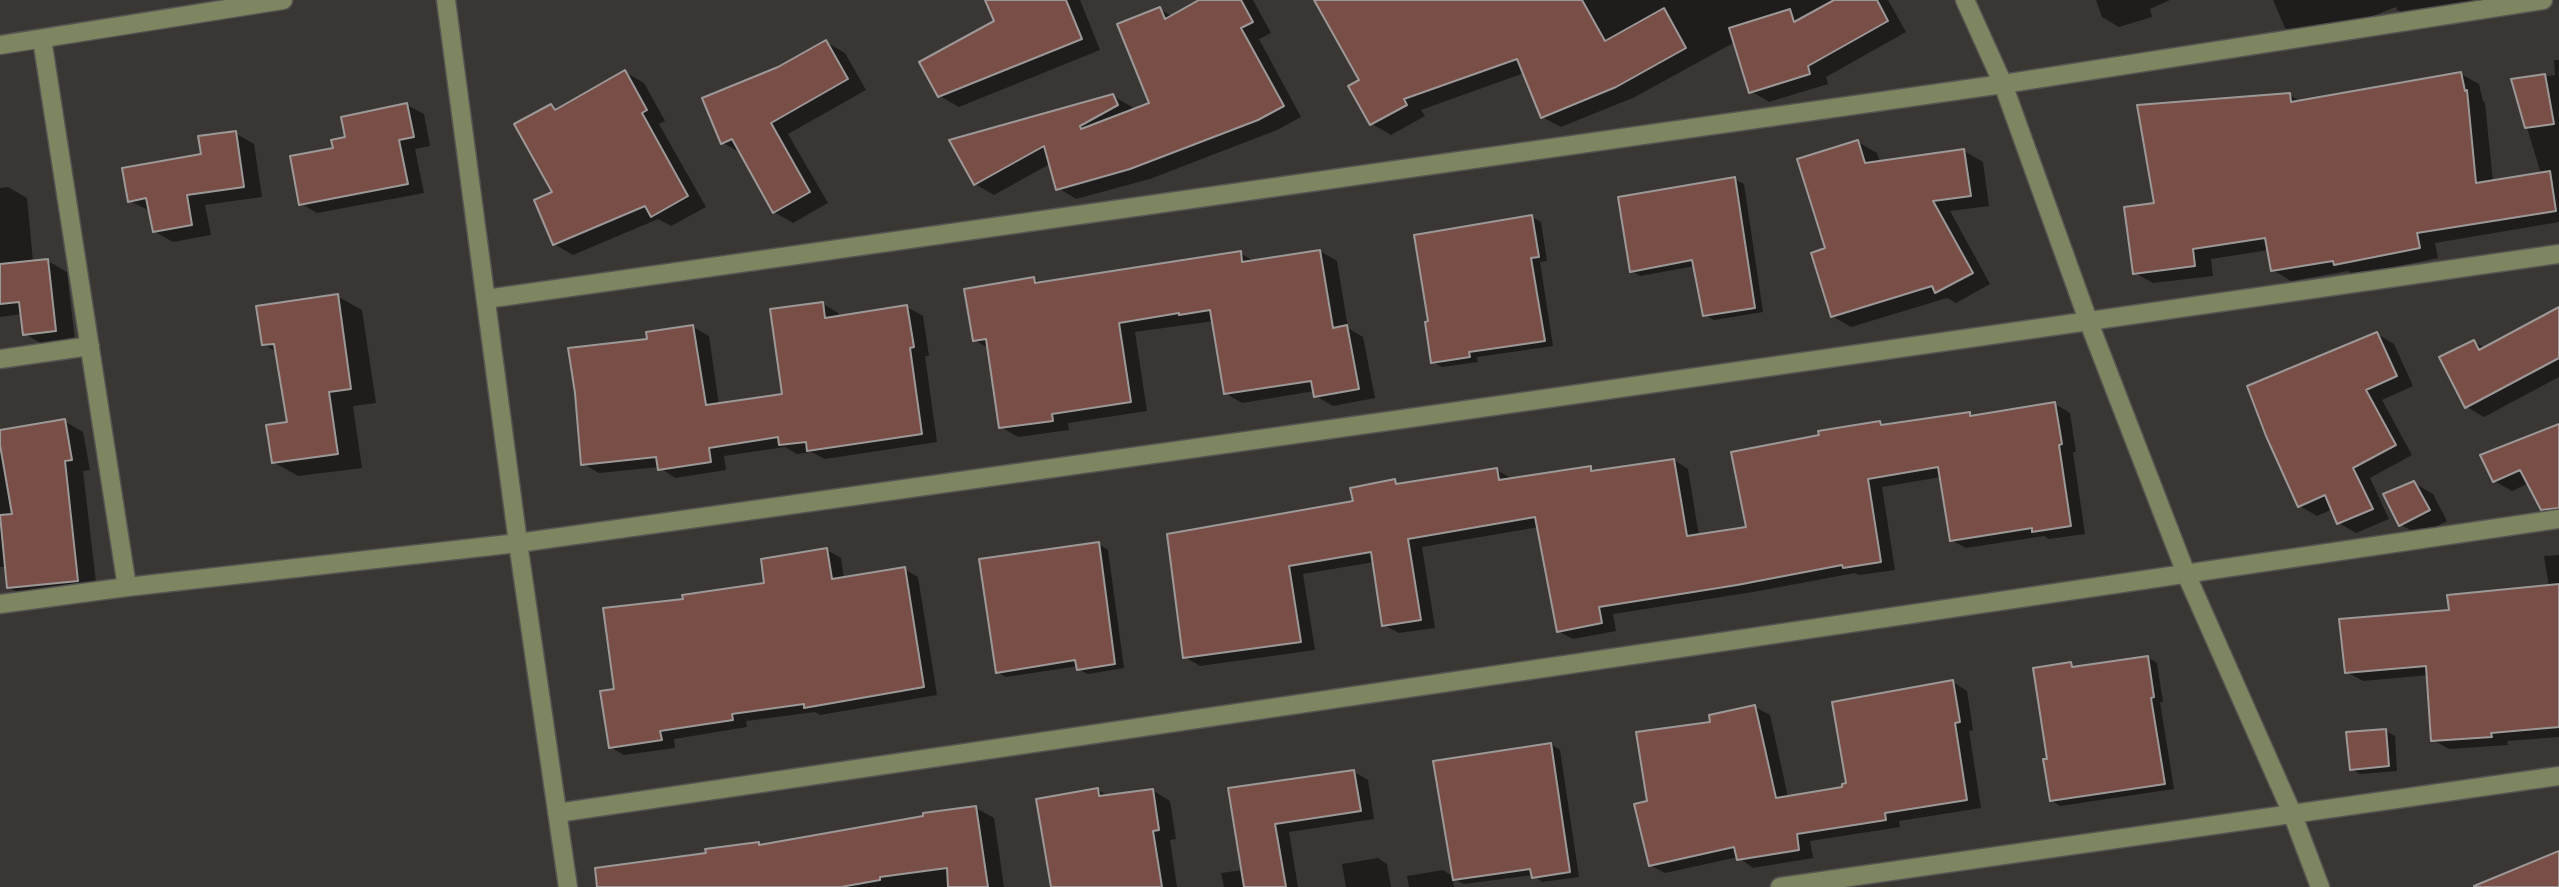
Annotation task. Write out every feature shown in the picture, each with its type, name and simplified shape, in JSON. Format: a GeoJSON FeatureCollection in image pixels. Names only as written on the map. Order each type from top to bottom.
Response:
{"type":"FeatureCollection","features":[{"type":"Feature","properties":{"kind":"street"},"geometry":{"type":"LineString","coordinates":[[0,45],[283,0]]}},
{"type":"Feature","properties":{"kind":"street"},"geometry":{"type":"LineString","coordinates":[[446,0],[518,543],[568,887]]}},
{"type":"Feature","properties":{"kind":"street"},"geometry":{"type":"LineString","coordinates":[[1965,0],[2003,84],[2088,320],[2187,576],[2292,813],[2320,887]]}},
{"type":"Feature","properties":{"kind":"street"},"geometry":{"type":"LineString","coordinates":[[486,299],[2003,84],[2543,0]]}},
{"type":"Feature","properties":{"kind":"street"},"geometry":{"type":"LineString","coordinates":[[42,39],[127,587]]}},
{"type":"Feature","properties":{"kind":"street"},"geometry":{"type":"LineString","coordinates":[[0,604],[518,543],[1417,418],[2559,254]]}},
{"type":"Feature","properties":{"kind":"street"},"geometry":{"type":"LineString","coordinates":[[0,359],[89,346]]}},
{"type":"Feature","properties":{"kind":"street"},"geometry":{"type":"LineString","coordinates":[[557,813],[2559,520]]}},
{"type":"Feature","properties":{"kind":"street"},"geometry":{"type":"LineString","coordinates":[[1780,887],[2559,776]]}},
{"type":"Feature","properties":{"kind":"building"},"geometry":{"type":"Polygon","coordinates":[[[985,0],[1066,0],[1082,39],[938,97],[919,62],[994,21],[985,0]]]}},
{"type":"Feature","properties":{"kind":"building"},"geometry":{"type":"Polygon","coordinates":[[[1199,0],[1241,0],[1253,22],[1241,28],[1284,106],[1258,120],[1130,169],[1056,190],[1044,146],[974,185],[949,140],[1113,94],[1118,105],[1080,126],[1081,129],[1149,103],[1117,24],[1160,7],[1165,19],[1199,0]]]}},
{"type":"Feature","properties":{"kind":"building"},"geometry":{"type":"Polygon","coordinates":[[[1314,0],[1582,0],[1605,41],[1664,8],[1686,48],[1616,87],[1541,118],[1517,59],[1404,99],[1407,105],[1370,125],[1348,86],[1359,80],[1314,0]]]}},
{"type":"Feature","properties":{"kind":"building"},"geometry":{"type":"Polygon","coordinates":[[[1834,0],[1877,0],[1888,21],[1808,66],[1810,74],[1749,93],[1729,28],[1790,9],[1794,22],[1834,0]]]}},
{"type":"Feature","properties":{"kind":"building"},"geometry":{"type":"Polygon","coordinates":[[[826,40],[848,79],[771,123],[810,192],[773,213],[732,139],[721,144],[702,98],[778,67],[826,40]]]}},
{"type":"Feature","properties":{"kind":"building"},"geometry":{"type":"Polygon","coordinates":[[[625,70],[647,110],[642,113],[688,196],[651,217],[645,206],[553,245],[534,200],[552,192],[514,124],[551,104],[555,110],[625,70]]]}},
{"type":"Feature","properties":{"kind":"building"},"geometry":{"type":"Polygon","coordinates":[[[2461,72],[2465,91],[2467,90],[2476,183],[2550,171],[2556,211],[2417,233],[2420,248],[2334,265],[2333,261],[2271,271],[2265,238],[2193,249],[2195,266],[2133,274],[2124,207],[2154,203],[2137,105],[2290,93],[2291,102],[2461,72]]]}},
{"type":"Feature","properties":{"kind":"building"},"geometry":{"type":"Polygon","coordinates":[[[2545,74],[2554,124],[2525,128],[2511,79],[2545,74]]]}},
{"type":"Feature","properties":{"kind":"building"},"geometry":{"type":"Polygon","coordinates":[[[407,103],[414,137],[399,140],[408,184],[299,205],[290,156],[333,148],[331,140],[345,137],[341,117],[407,103]]]}},
{"type":"Feature","properties":{"kind":"building"},"geometry":{"type":"Polygon","coordinates":[[[236,131],[244,187],[187,195],[192,225],[153,232],[146,198],[128,202],[122,168],[201,154],[198,136],[236,131]]]}},
{"type":"Feature","properties":{"kind":"building"},"geometry":{"type":"Polygon","coordinates":[[[1858,140],[1865,163],[1964,149],[1971,196],[1933,201],[1973,273],[1935,293],[1932,286],[1831,317],[1811,253],[1825,248],[1797,159],[1858,140]]]}},
{"type":"Feature","properties":{"kind":"building"},"geometry":{"type":"Polygon","coordinates":[[[1735,177],[1755,308],[1703,316],[1692,260],[1630,272],[1618,197],[1735,177]]]}},
{"type":"Feature","properties":{"kind":"building"},"geometry":{"type":"Polygon","coordinates":[[[1532,215],[1539,257],[1531,258],[1545,341],[1469,352],[1470,357],[1431,363],[1425,322],[1428,321],[1414,235],[1532,215]]]}},
{"type":"Feature","properties":{"kind":"building"},"geometry":{"type":"Polygon","coordinates":[[[1320,250],[1333,328],[1347,325],[1359,389],[1314,397],[1311,381],[1224,394],[1210,310],[1179,313],[1119,323],[1131,402],[1052,414],[1053,421],[999,428],[986,339],[973,341],[964,289],[1034,277],[1035,283],[1241,251],[1242,262],[1320,250]]]}},
{"type":"Feature","properties":{"kind":"building"},"geometry":{"type":"Polygon","coordinates":[[[48,259],[56,331],[23,335],[19,302],[0,304],[0,264],[48,259]]]}},
{"type":"Feature","properties":{"kind":"building"},"geometry":{"type":"Polygon","coordinates":[[[338,294],[351,389],[329,392],[338,454],[272,463],[266,425],[287,422],[274,344],[262,345],[256,306],[338,294]]]}},
{"type":"Feature","properties":{"kind":"building"},"geometry":{"type":"Polygon","coordinates":[[[823,302],[825,318],[907,305],[914,347],[910,348],[922,434],[807,451],[806,442],[779,445],[778,437],[709,448],[711,462],[658,470],[656,457],[581,465],[568,348],[647,339],[646,332],[693,325],[706,405],[782,394],[770,309],[823,302]]]}},
{"type":"Feature","properties":{"kind":"building"},"geometry":{"type":"Polygon","coordinates":[[[2559,307],[2559,358],[2465,408],[2439,357],[2474,340],[2479,350],[2559,307]]]}},
{"type":"Feature","properties":{"kind":"building"},"geometry":{"type":"Polygon","coordinates":[[[2377,332],[2397,376],[2366,390],[2396,445],[2353,468],[2373,509],[2337,524],[2325,495],[2298,507],[2247,386],[2377,332]]]}},
{"type":"Feature","properties":{"kind":"building"},"geometry":{"type":"Polygon","coordinates":[[[2055,402],[2071,526],[2032,532],[2032,528],[1950,541],[1938,467],[1868,479],[1881,562],[1843,568],[1842,565],[1599,607],[1602,623],[1557,632],[1535,517],[1408,539],[1421,620],[1382,626],[1371,552],[1289,566],[1301,642],[1183,658],[1167,534],[1353,501],[1350,488],[1395,479],[1396,484],[1497,468],[1499,480],[1591,466],[1591,471],[1674,459],[1687,536],[1746,527],[1731,452],[1819,435],[1818,431],[1880,421],[1881,425],[1970,412],[1970,416],[2055,402]]]}},
{"type":"Feature","properties":{"kind":"building"},"geometry":{"type":"Polygon","coordinates":[[[65,419],[72,460],[65,461],[78,581],[7,588],[0,515],[12,514],[0,445],[0,430],[65,419]]]}},
{"type":"Feature","properties":{"kind":"building"},"geometry":{"type":"Polygon","coordinates":[[[2559,424],[2559,508],[2541,510],[2520,470],[2493,482],[2480,455],[2559,424]]]}},
{"type":"Feature","properties":{"kind":"building"},"geometry":{"type":"Polygon","coordinates":[[[2414,481],[2430,510],[2399,526],[2383,494],[2414,481]]]}},
{"type":"Feature","properties":{"kind":"building"},"geometry":{"type":"Polygon","coordinates":[[[1099,542],[1115,664],[1077,670],[1075,660],[996,673],[979,559],[1099,542]]]}},
{"type":"Feature","properties":{"kind":"building"},"geometry":{"type":"Polygon","coordinates":[[[827,548],[832,579],[905,567],[924,687],[804,708],[804,704],[732,714],[733,720],[660,731],[662,740],[609,748],[600,691],[614,689],[603,608],[683,599],[682,595],[764,583],[761,559],[827,548]]]}},
{"type":"Feature","properties":{"kind":"building"},"geometry":{"type":"Polygon","coordinates":[[[2559,584],[2559,727],[2491,733],[2492,737],[2431,741],[2426,666],[2345,673],[2339,619],[2449,610],[2447,595],[2559,584]]]}},
{"type":"Feature","properties":{"kind":"building"},"geometry":{"type":"Polygon","coordinates":[[[2148,656],[2154,697],[2151,698],[2165,784],[2050,801],[2043,759],[2047,759],[2033,668],[2071,662],[2072,667],[2148,656]]]}},
{"type":"Feature","properties":{"kind":"building"},"geometry":{"type":"Polygon","coordinates":[[[1953,680],[1960,722],[1955,723],[1967,800],[1885,813],[1886,820],[1797,834],[1799,850],[1737,860],[1734,847],[1649,866],[1634,804],[1647,801],[1636,732],[1710,722],[1709,715],[1755,705],[1776,798],[1842,787],[1842,784],[1846,783],[1832,702],[1953,680]]]}},
{"type":"Feature","properties":{"kind":"building"},"geometry":{"type":"Polygon","coordinates":[[[2386,729],[2389,766],[2350,770],[2346,732],[2386,729]]]}},
{"type":"Feature","properties":{"kind":"building"},"geometry":{"type":"Polygon","coordinates":[[[1551,743],[1570,872],[1532,878],[1530,869],[1453,880],[1433,761],[1551,743]]]}},
{"type":"Feature","properties":{"kind":"building"},"geometry":{"type":"Polygon","coordinates":[[[1354,770],[1361,811],[1275,824],[1286,887],[1244,887],[1228,788],[1354,770]]]}},
{"type":"Feature","properties":{"kind":"building"},"geometry":{"type":"Polygon","coordinates":[[[1098,788],[1099,796],[1153,789],[1159,830],[1153,831],[1162,887],[1051,887],[1036,799],[1098,788]]]}},
{"type":"Feature","properties":{"kind":"building"},"geometry":{"type":"Polygon","coordinates":[[[976,806],[988,887],[948,887],[947,868],[880,877],[880,880],[841,887],[597,887],[595,868],[706,853],[705,849],[759,842],[759,845],[923,816],[923,813],[976,806]]]}},
{"type":"Feature","properties":{"kind":"building"},"geometry":{"type":"Polygon","coordinates":[[[2559,851],[2559,887],[2474,887],[2474,886],[2559,851]]]}}]}
